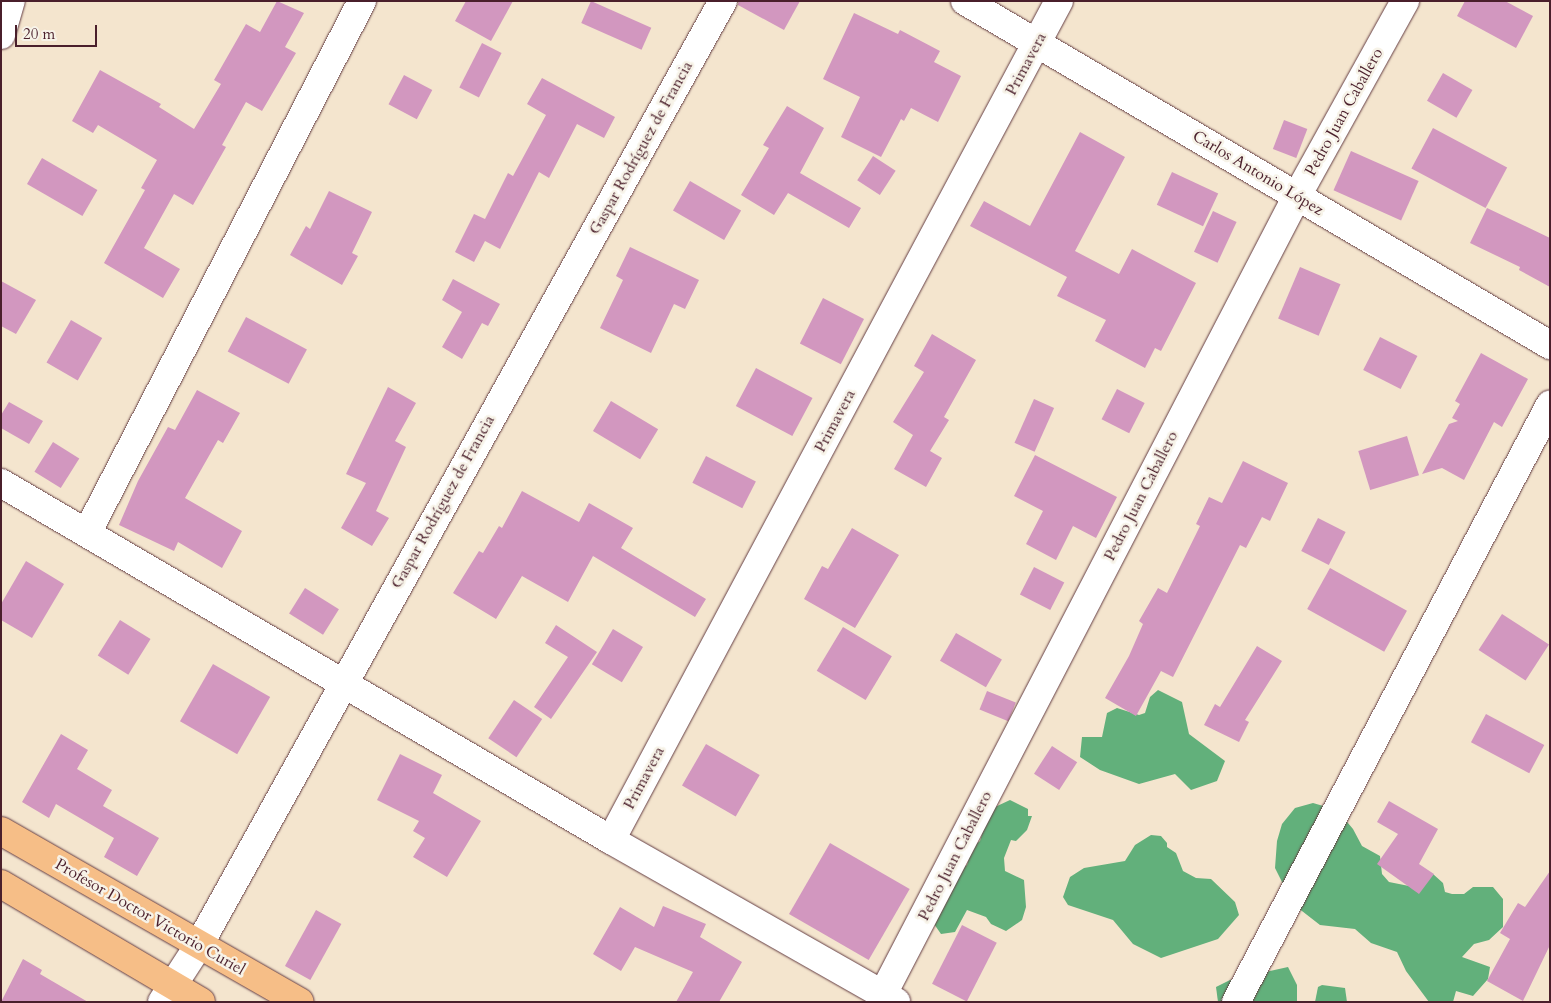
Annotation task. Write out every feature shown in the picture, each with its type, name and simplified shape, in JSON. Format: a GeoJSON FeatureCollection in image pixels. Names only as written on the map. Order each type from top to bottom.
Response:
{"type":"FeatureCollection","features":[{"type":"Feature","properties":{"kind":"main road","name":"Profesor Doctor Victorio Curiel"},"geometry":{"type":"LineString","coordinates":[[1,832],[299,1002]]}},
{"type":"Feature","properties":{"kind":"main road"},"geometry":{"type":"LineString","coordinates":[[1,884],[167,994],[201,1002]]}},
{"type":"Feature","properties":{"kind":"street"},"geometry":{"type":"LineString","coordinates":[[1,35],[11,1]]}},
{"type":"Feature","properties":{"kind":"street"},"geometry":{"type":"LineString","coordinates":[[87,533],[362,1]]}},
{"type":"Feature","properties":{"kind":"street","name":"Gaspar Rodríguez de Francia"},"geometry":{"type":"LineString","coordinates":[[167,994],[199,945],[343,681],[723,1]]}},
{"type":"Feature","properties":{"kind":"street","name":"Carlos Antonio López"},"geometry":{"type":"LineString","coordinates":[[965,1],[1550,345]]}},
{"type":"Feature","properties":{"kind":"street","name":"Primavera"},"geometry":{"type":"LineString","coordinates":[[611,840],[1059,1]]}},
{"type":"Feature","properties":{"kind":"street","name":"Pedro Juan Caballero"},"geometry":{"type":"LineString","coordinates":[[889,998],[1297,196],[1405,1]]}},
{"type":"Feature","properties":{"kind":"street"},"geometry":{"type":"LineString","coordinates":[[1236,1002],[1550,405]]}},
{"type":"Feature","properties":{"kind":"street"},"geometry":{"type":"LineString","coordinates":[[1,483],[343,681],[611,840],[889,998]]}},
{"type":"Feature","properties":{"kind":"green space"},"geometry":{"type":"Polygon","coordinates":[[[1158,690],[1182,702],[1189,734],[1225,761],[1217,781],[1191,790],[1175,774],[1139,784],[1100,770],[1080,757],[1082,737],[1102,737],[1107,713],[1117,708],[1139,715],[1145,713],[1150,697],[1158,690]]]}},
{"type":"Feature","properties":{"kind":"green space"},"geometry":{"type":"Polygon","coordinates":[[[1010,800],[1028,809],[1028,816],[1032,816],[1027,830],[1016,841],[1011,840],[1004,858],[1005,871],[1024,880],[1026,907],[1022,920],[1006,931],[991,924],[986,917],[967,910],[955,932],[941,934],[934,924],[961,868],[967,865],[972,847],[980,841],[985,823],[995,807],[1010,800]]]}},
{"type":"Feature","properties":{"kind":"green space"},"geometry":{"type":"Polygon","coordinates":[[[1313,803],[1337,810],[1353,829],[1362,846],[1380,856],[1382,874],[1389,882],[1409,886],[1433,874],[1443,883],[1445,892],[1464,894],[1473,887],[1493,887],[1503,899],[1503,927],[1489,940],[1474,944],[1462,957],[1490,967],[1488,979],[1473,996],[1456,991],[1453,1002],[1429,1002],[1406,971],[1397,952],[1371,943],[1355,929],[1320,925],[1293,904],[1275,868],[1277,841],[1282,824],[1295,808],[1313,803]]]}},
{"type":"Feature","properties":{"kind":"green space"},"geometry":{"type":"Polygon","coordinates":[[[1151,835],[1161,836],[1167,843],[1167,847],[1176,853],[1183,871],[1196,878],[1211,879],[1235,902],[1239,915],[1218,939],[1161,958],[1133,944],[1113,920],[1068,905],[1063,897],[1070,877],[1084,868],[1125,861],[1135,845],[1151,835]]]}},
{"type":"Feature","properties":{"kind":"green space"},"geometry":{"type":"Polygon","coordinates":[[[1288,967],[1297,985],[1297,1002],[1218,1002],[1216,987],[1230,980],[1288,967]]]}},
{"type":"Feature","properties":{"kind":"green space"},"geometry":{"type":"Polygon","coordinates":[[[1322,985],[1345,988],[1347,1002],[1315,1002],[1318,987],[1322,985]]]}},
{"type":"Feature","properties":{"kind":"building"},"geometry":{"type":"Polygon","coordinates":[[[277,1],[304,13],[285,47],[296,53],[262,111],[246,102],[222,145],[226,147],[193,205],[174,194],[144,248],[180,269],[163,298],[104,263],[145,190],[141,188],[157,160],[98,125],[93,133],[72,121],[100,70],[161,104],[159,107],[194,129],[221,84],[214,80],[246,24],[260,32],[277,1]]]}},
{"type":"Feature","properties":{"kind":"building"},"geometry":{"type":"Polygon","coordinates":[[[466,1],[513,1],[491,41],[455,21],[466,1]]]}},
{"type":"Feature","properties":{"kind":"building"},"geometry":{"type":"Polygon","coordinates":[[[591,1],[651,28],[642,50],[581,23],[591,1]]]}},
{"type":"Feature","properties":{"kind":"building"},"geometry":{"type":"Polygon","coordinates":[[[739,1],[800,1],[784,30],[738,5],[739,1]]]}},
{"type":"Feature","properties":{"kind":"building"},"geometry":{"type":"Polygon","coordinates":[[[1465,1],[1505,1],[1533,16],[1516,48],[1457,16],[1465,1]]]}},
{"type":"Feature","properties":{"kind":"building"},"geometry":{"type":"Polygon","coordinates":[[[854,13],[898,34],[900,30],[940,51],[934,62],[961,76],[938,122],[911,108],[904,121],[901,119],[881,157],[841,137],[860,97],[823,79],[854,13]]]}},
{"type":"Feature","properties":{"kind":"building"},"geometry":{"type":"Polygon","coordinates":[[[482,43],[502,53],[479,98],[459,88],[482,43]]]}},
{"type":"Feature","properties":{"kind":"building"},"geometry":{"type":"Polygon","coordinates":[[[1443,73],[1472,90],[1456,118],[1427,101],[1443,73]]]}},
{"type":"Feature","properties":{"kind":"building"},"geometry":{"type":"Polygon","coordinates":[[[404,75],[432,90],[417,119],[389,104],[404,75]]]}},
{"type":"Feature","properties":{"kind":"building"},"geometry":{"type":"Polygon","coordinates":[[[542,78],[615,117],[604,138],[577,124],[549,178],[539,172],[500,249],[485,241],[474,262],[455,252],[474,214],[485,219],[508,173],[513,176],[546,115],[527,104],[542,78]]]}},
{"type":"Feature","properties":{"kind":"building"},"geometry":{"type":"Polygon","coordinates":[[[787,106],[824,128],[800,173],[861,208],[849,228],[788,193],[774,215],[741,195],[769,148],[763,145],[787,106]]]}},
{"type":"Feature","properties":{"kind":"building"},"geometry":{"type":"Polygon","coordinates":[[[1284,120],[1307,129],[1296,158],[1273,149],[1284,120]]]}},
{"type":"Feature","properties":{"kind":"building"},"geometry":{"type":"Polygon","coordinates":[[[1433,128],[1507,167],[1486,208],[1411,169],[1433,128]]]}},
{"type":"Feature","properties":{"kind":"building"},"geometry":{"type":"Polygon","coordinates":[[[1080,132],[1125,157],[1075,251],[1119,274],[1132,249],[1196,283],[1161,351],[1155,348],[1145,368],[1095,341],[1106,320],[1057,296],[1067,277],[970,226],[984,201],[1030,226],[1080,132]]]}},
{"type":"Feature","properties":{"kind":"building"},"geometry":{"type":"Polygon","coordinates":[[[1351,151],[1419,181],[1401,220],[1334,190],[1351,151]]]}},
{"type":"Feature","properties":{"kind":"building"},"geometry":{"type":"Polygon","coordinates":[[[873,156],[896,171],[880,195],[857,180],[873,156]]]}},
{"type":"Feature","properties":{"kind":"building"},"geometry":{"type":"Polygon","coordinates":[[[42,158],[97,190],[82,216],[27,184],[42,158]]]}},
{"type":"Feature","properties":{"kind":"building"},"geometry":{"type":"Polygon","coordinates":[[[1172,172],[1218,194],[1203,226],[1157,205],[1172,172]]]}},
{"type":"Feature","properties":{"kind":"building"},"geometry":{"type":"Polygon","coordinates":[[[690,181],[741,210],[724,240],[673,210],[690,181]]]}},
{"type":"Feature","properties":{"kind":"building"},"geometry":{"type":"Polygon","coordinates":[[[329,191],[372,212],[352,253],[358,256],[342,285],[290,255],[306,226],[310,229],[329,191]]]}},
{"type":"Feature","properties":{"kind":"building"},"geometry":{"type":"Polygon","coordinates":[[[1487,208],[1550,238],[1550,287],[1519,270],[1520,267],[1470,243],[1487,208]]]}},
{"type":"Feature","properties":{"kind":"building"},"geometry":{"type":"Polygon","coordinates":[[[1213,211],[1237,222],[1218,263],[1194,252],[1213,211]]]}},
{"type":"Feature","properties":{"kind":"building"},"geometry":{"type":"Polygon","coordinates":[[[630,247],[699,280],[685,309],[674,304],[651,353],[600,328],[623,280],[616,276],[630,247]]]}},
{"type":"Feature","properties":{"kind":"building"},"geometry":{"type":"Polygon","coordinates":[[[1300,267],[1341,284],[1319,336],[1278,319],[1300,267]]]}},
{"type":"Feature","properties":{"kind":"building"},"geometry":{"type":"Polygon","coordinates":[[[453,279],[500,304],[488,326],[482,323],[462,359],[442,347],[462,312],[442,300],[453,279]]]}},
{"type":"Feature","properties":{"kind":"building"},"geometry":{"type":"Polygon","coordinates":[[[1,281],[36,300],[16,334],[1,326],[1,281]]]}},
{"type":"Feature","properties":{"kind":"building"},"geometry":{"type":"Polygon","coordinates":[[[823,298],[864,319],[841,364],[800,343],[823,298]]]}},
{"type":"Feature","properties":{"kind":"building"},"geometry":{"type":"Polygon","coordinates":[[[246,317],[307,349],[289,384],[228,351],[246,317]]]}},
{"type":"Feature","properties":{"kind":"building"},"geometry":{"type":"Polygon","coordinates":[[[71,320],[102,338],[78,380],[47,362],[71,320]]]}},
{"type":"Feature","properties":{"kind":"building"},"geometry":{"type":"Polygon","coordinates":[[[932,334],[976,360],[944,417],[949,420],[930,451],[942,458],[926,487],[894,469],[913,435],[893,422],[924,372],[914,366],[932,334]]]}},
{"type":"Feature","properties":{"kind":"building"},"geometry":{"type":"Polygon","coordinates":[[[1380,337],[1417,356],[1401,389],[1363,370],[1380,337]]]}},
{"type":"Feature","properties":{"kind":"building"},"geometry":{"type":"Polygon","coordinates":[[[1481,353],[1528,379],[1502,427],[1494,422],[1464,480],[1442,468],[1422,474],[1449,424],[1458,421],[1452,418],[1460,404],[1455,401],[1481,353]]]}},
{"type":"Feature","properties":{"kind":"building"},"geometry":{"type":"Polygon","coordinates":[[[756,368],[813,398],[792,436],[736,406],[756,368]]]}},
{"type":"Feature","properties":{"kind":"building"},"geometry":{"type":"Polygon","coordinates":[[[388,387],[416,403],[395,441],[406,447],[376,511],[389,518],[372,546],[341,528],[366,483],[346,474],[388,387]]]}},
{"type":"Feature","properties":{"kind":"building"},"geometry":{"type":"Polygon","coordinates":[[[1117,389],[1145,403],[1129,433],[1102,419],[1117,389]]]}},
{"type":"Feature","properties":{"kind":"building"},"geometry":{"type":"Polygon","coordinates":[[[197,390],[240,413],[223,443],[218,440],[185,498],[242,531],[222,568],[178,542],[174,551],[119,525],[138,481],[168,427],[175,430],[197,390]]]}},
{"type":"Feature","properties":{"kind":"building"},"geometry":{"type":"Polygon","coordinates":[[[1034,399],[1054,408],[1035,452],[1014,443],[1034,399]]]}},
{"type":"Feature","properties":{"kind":"building"},"geometry":{"type":"Polygon","coordinates":[[[611,401],[658,429],[640,459],[593,431],[611,401]]]}},
{"type":"Feature","properties":{"kind":"building"},"geometry":{"type":"Polygon","coordinates":[[[9,402],[43,421],[29,444],[1,428],[1,415],[9,402]]]}},
{"type":"Feature","properties":{"kind":"building"},"geometry":{"type":"Polygon","coordinates":[[[1407,436],[1419,475],[1370,490],[1358,451],[1407,436]]]}},
{"type":"Feature","properties":{"kind":"building"},"geometry":{"type":"Polygon","coordinates":[[[53,442],[79,458],[61,488],[34,472],[53,442]]]}},
{"type":"Feature","properties":{"kind":"building"},"geometry":{"type":"Polygon","coordinates":[[[1035,455],[1117,497],[1096,538],[1073,526],[1056,560],[1026,544],[1043,511],[1014,496],[1035,455]]]}},
{"type":"Feature","properties":{"kind":"building"},"geometry":{"type":"Polygon","coordinates":[[[706,456],[756,481],[742,508],[692,483],[706,456]]]}},
{"type":"Feature","properties":{"kind":"building"},"geometry":{"type":"Polygon","coordinates":[[[1243,461],[1288,483],[1270,521],[1262,517],[1246,548],[1240,545],[1173,677],[1161,671],[1136,716],[1105,698],[1129,656],[1143,624],[1139,621],[1158,588],[1167,593],[1200,526],[1196,524],[1209,497],[1222,503],[1243,461]]]}},
{"type":"Feature","properties":{"kind":"building"},"geometry":{"type":"Polygon","coordinates":[[[522,491],[579,522],[589,503],[633,528],[621,548],[706,599],[695,617],[593,556],[568,602],[522,576],[496,619],[453,593],[479,551],[483,553],[499,526],[502,528],[522,491]]]}},
{"type":"Feature","properties":{"kind":"building"},"geometry":{"type":"Polygon","coordinates":[[[1318,518],[1346,532],[1329,565],[1301,551],[1318,518]]]}},
{"type":"Feature","properties":{"kind":"building"},"geometry":{"type":"Polygon","coordinates":[[[852,528],[899,555],[855,628],[804,599],[822,566],[828,569],[852,528]]]}},
{"type":"Feature","properties":{"kind":"building"},"geometry":{"type":"Polygon","coordinates":[[[26,561],[64,584],[32,638],[1,620],[1,604],[26,561]]]}},
{"type":"Feature","properties":{"kind":"building"},"geometry":{"type":"Polygon","coordinates":[[[1034,567],[1064,582],[1050,610],[1020,595],[1034,567]]]}},
{"type":"Feature","properties":{"kind":"building"},"geometry":{"type":"Polygon","coordinates":[[[1330,568],[1407,611],[1384,652],[1307,609],[1330,568]]]}},
{"type":"Feature","properties":{"kind":"building"},"geometry":{"type":"Polygon","coordinates":[[[305,588],[339,609],[323,635],[289,613],[305,588]]]}},
{"type":"Feature","properties":{"kind":"building"},"geometry":{"type":"Polygon","coordinates":[[[1502,614],[1549,644],[1526,681],[1479,650],[1502,614]]]}},
{"type":"Feature","properties":{"kind":"building"},"geometry":{"type":"Polygon","coordinates":[[[120,620],[151,639],[128,675],[98,656],[120,620]]]}},
{"type":"Feature","properties":{"kind":"building"},"geometry":{"type":"Polygon","coordinates":[[[556,625],[597,652],[551,719],[534,707],[568,657],[545,643],[556,625]]]}},
{"type":"Feature","properties":{"kind":"building"},"geometry":{"type":"Polygon","coordinates":[[[843,627],[892,656],[866,700],[817,671],[843,627]]]}},
{"type":"Feature","properties":{"kind":"building"},"geometry":{"type":"Polygon","coordinates":[[[613,629],[643,647],[622,682],[592,664],[613,629]]]}},
{"type":"Feature","properties":{"kind":"building"},"geometry":{"type":"Polygon","coordinates":[[[956,633],[1002,660],[986,687],[940,661],[956,633]]]}},
{"type":"Feature","properties":{"kind":"building"},"geometry":{"type":"Polygon","coordinates":[[[1257,646],[1282,661],[1245,720],[1249,722],[1239,742],[1204,725],[1215,704],[1220,707],[1257,646]]]}},
{"type":"Feature","properties":{"kind":"building"},"geometry":{"type":"Polygon","coordinates":[[[213,664],[270,697],[237,754],[180,721],[213,664]]]}},
{"type":"Feature","properties":{"kind":"building"},"geometry":{"type":"Polygon","coordinates":[[[987,691],[1016,703],[1008,721],[980,710],[987,691]]]}},
{"type":"Feature","properties":{"kind":"building"},"geometry":{"type":"Polygon","coordinates":[[[514,700],[542,719],[516,757],[488,738],[514,700]]]}},
{"type":"Feature","properties":{"kind":"building"},"geometry":{"type":"Polygon","coordinates":[[[1486,714],[1544,745],[1529,773],[1471,742],[1486,714]]]}},
{"type":"Feature","properties":{"kind":"building"},"geometry":{"type":"Polygon","coordinates":[[[61,734],[88,750],[77,769],[112,790],[103,806],[159,838],[137,876],[104,857],[114,838],[56,804],[49,818],[22,802],[61,734]]]}},
{"type":"Feature","properties":{"kind":"building"},"geometry":{"type":"Polygon","coordinates":[[[706,744],[760,775],[736,817],[682,786],[706,744]]]}},
{"type":"Feature","properties":{"kind":"building"},"geometry":{"type":"Polygon","coordinates":[[[1052,746],[1077,762],[1059,790],[1034,774],[1052,746]]]}},
{"type":"Feature","properties":{"kind":"building"},"geometry":{"type":"Polygon","coordinates":[[[400,754],[442,775],[433,793],[481,821],[447,877],[413,857],[425,838],[413,831],[419,821],[377,800],[400,754]]]}},
{"type":"Feature","properties":{"kind":"building"},"geometry":{"type":"Polygon","coordinates":[[[1389,801],[1438,829],[1419,864],[1434,874],[1419,894],[1377,864],[1398,834],[1377,822],[1389,801]]]}},
{"type":"Feature","properties":{"kind":"building"},"geometry":{"type":"Polygon","coordinates":[[[830,843],[910,889],[869,960],[789,914],[830,843]]]}},
{"type":"Feature","properties":{"kind":"building"},"geometry":{"type":"Polygon","coordinates":[[[1550,871],[1550,945],[1523,1001],[1487,981],[1510,939],[1500,933],[1518,903],[1525,907],[1550,871]]]}},
{"type":"Feature","properties":{"kind":"building"},"geometry":{"type":"Polygon","coordinates":[[[663,906],[706,924],[700,937],[742,962],[719,1002],[676,1002],[693,972],[635,947],[621,971],[593,954],[620,907],[654,927],[663,906]]]}},
{"type":"Feature","properties":{"kind":"building"},"geometry":{"type":"Polygon","coordinates":[[[316,910],[341,924],[310,980],[285,966],[316,910]]]}},
{"type":"Feature","properties":{"kind":"building"},"geometry":{"type":"Polygon","coordinates":[[[962,925],[997,943],[967,1002],[932,984],[962,925]]]}},
{"type":"Feature","properties":{"kind":"building"},"geometry":{"type":"Polygon","coordinates":[[[23,959],[42,970],[40,974],[88,1002],[1,1002],[23,959]]]}}]}
